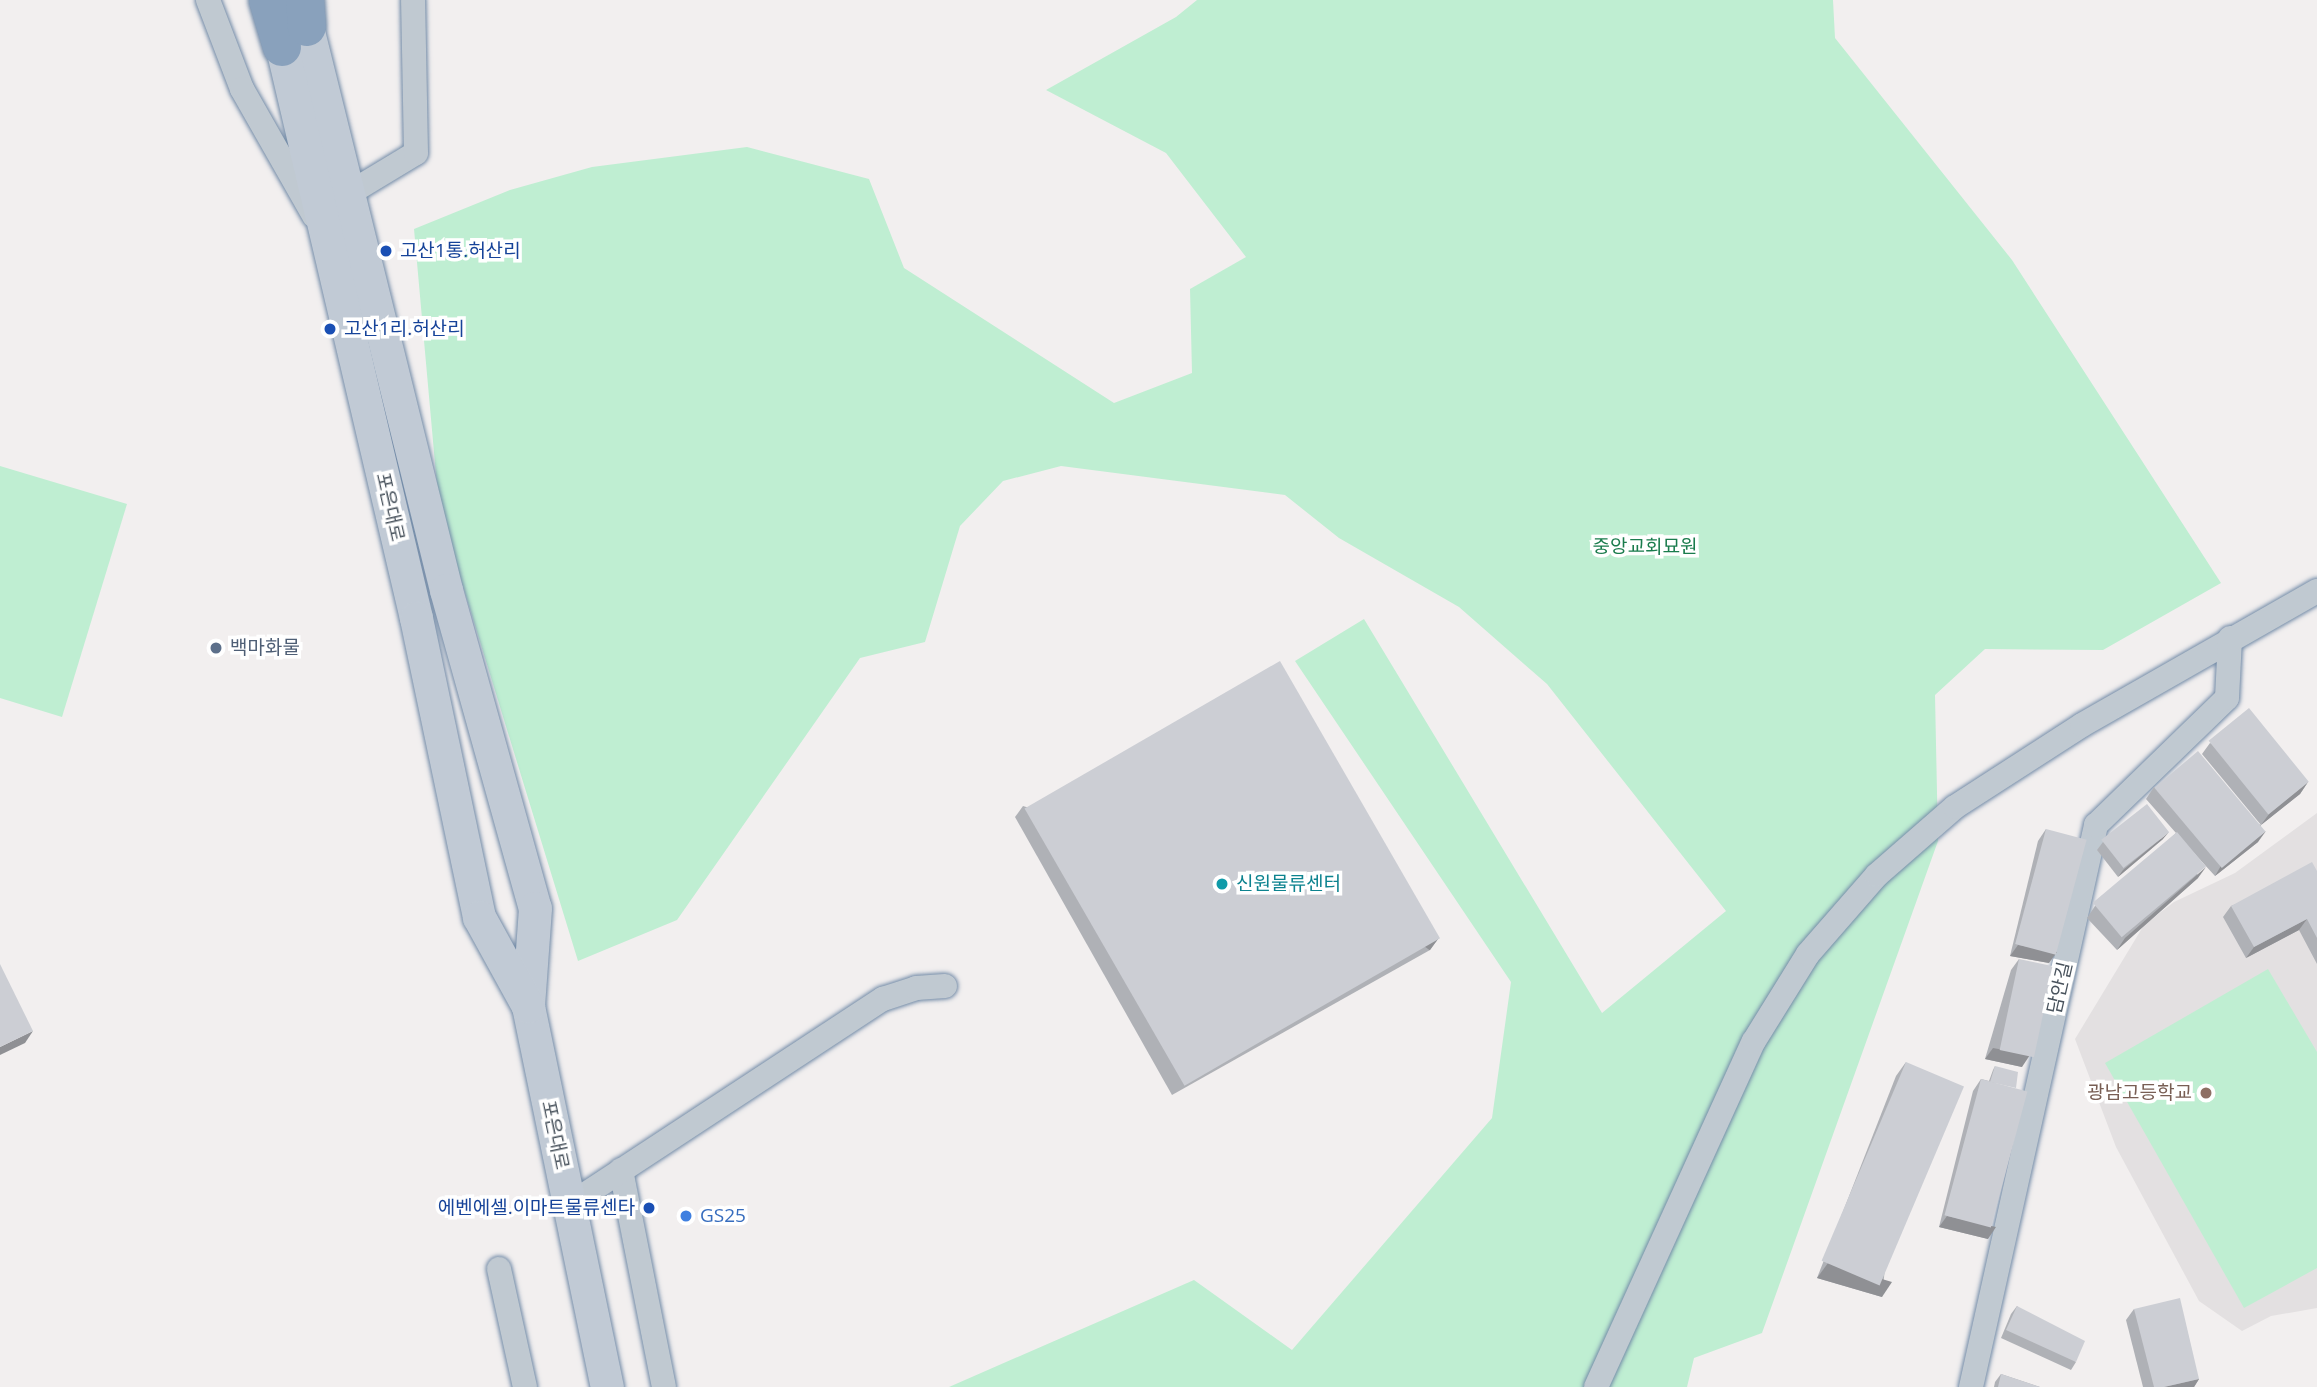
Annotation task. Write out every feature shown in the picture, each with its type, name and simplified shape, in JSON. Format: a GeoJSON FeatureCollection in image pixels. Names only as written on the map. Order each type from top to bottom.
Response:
{"type":"FeatureCollection","features":[{"type":"Feature","properties":{"kind":"highway"},"geometry":{"type":"LineString","coordinates":[[269,0],[298,19]]}},
{"type":"Feature","properties":{"kind":"street"},"geometry":{"type":"LineString","coordinates":[[208,0],[242,89],[324,235]]}},
{"type":"Feature","properties":{"kind":"street"},"geometry":{"type":"LineString","coordinates":[[348,194],[416,153],[413,0]]}},
{"type":"Feature","properties":{"kind":"street","name":"포은대로"},"geometry":{"type":"LineString","coordinates":[[298,19],[348,194],[446,590],[535,908],[528,1006],[607,1387]]}},
{"type":"Feature","properties":{"kind":"street","name":"포은대로"},"geometry":{"type":"LineString","coordinates":[[298,19],[324,235],[416,618],[479,917],[528,1006]]}},
{"type":"Feature","properties":{"kind":"street"},"geometry":{"type":"LineString","coordinates":[[1597,1387],[1754,1041],[1808,954],[1877,875],[1955,807],[2230,638],[2317,591]]}},
{"type":"Feature","properties":{"kind":"street","name":"담안길"},"geometry":{"type":"LineString","coordinates":[[1971,1387],[2096,825],[2227,698],[2230,638]]}},
{"type":"Feature","properties":{"kind":"street"},"geometry":{"type":"LineString","coordinates":[[569,1205],[883,999],[916,988],[945,986]]}},
{"type":"Feature","properties":{"kind":"street"},"geometry":{"type":"LineString","coordinates":[[621,1170],[664,1387]]}},
{"type":"Feature","properties":{"kind":"street"},"geometry":{"type":"LineString","coordinates":[[499,1269],[525,1387]]}},
{"type":"Feature","properties":{"kind":"shaded area","name":"광남고등학교"},"geometry":{"type":"Polygon","coordinates":[[[2317,813],[2317,1308],[2271,1316],[2242,1331],[2199,1301],[2116,1147],[2075,1039],[2144,925],[2174,902],[2235,873],[2317,813]]]}},
{"type":"Feature","properties":{"kind":"green space","name":"중앙교회묘원"},"geometry":{"type":"Polygon","coordinates":[[[1197,0],[1833,0],[1835,38],[2012,260],[2221,583],[2103,650],[1985,649],[1935,695],[1938,841],[1762,1333],[1694,1358],[1687,1387],[949,1387],[1194,1280],[1292,1350],[1492,1118],[1511,982],[1295,661],[1364,619],[1602,1013],[1726,911],[1547,684],[1459,607],[1339,538],[1285,495],[1061,466],[1003,481],[960,526],[925,642],[860,658],[677,920],[578,961],[439,508],[414,229],[510,190],[592,167],[747,147],[869,179],[904,268],[1114,403],[1192,373],[1190,289],[1246,257],[1166,153],[1046,90],[1176,17],[1197,0]]]}},
{"type":"Feature","properties":{"kind":"green space"},"geometry":{"type":"Polygon","coordinates":[[[0,466],[127,504],[62,717],[0,698],[0,466]]]}},
{"type":"Feature","properties":{"kind":"green space"},"geometry":{"type":"Polygon","coordinates":[[[2268,969],[2317,1052],[2317,1268],[2244,1308],[2105,1063],[2268,969]]]}},
{"type":"Feature","properties":{"kind":"building","name":"신원물류센터"},"geometry":{"type":"Polygon","coordinates":[[[1280,661],[1440,938],[1185,1086],[1025,808],[1280,661]]]}},
{"type":"Feature","properties":{"kind":"building"},"geometry":{"type":"Polygon","coordinates":[[[2249,708],[2309,782],[2268,815],[2209,741],[2249,708]]]}},
{"type":"Feature","properties":{"kind":"building"},"geometry":{"type":"Polygon","coordinates":[[[2198,751],[2265,831],[2222,868],[2154,788],[2198,751]]]}},
{"type":"Feature","properties":{"kind":"building"},"geometry":{"type":"Polygon","coordinates":[[[2147,804],[2169,832],[2123,868],[2101,840],[2147,804]]]}},
{"type":"Feature","properties":{"kind":"building"},"geometry":{"type":"Polygon","coordinates":[[[2046,829],[2087,840],[2056,955],[2015,944],[2046,829]]]}},
{"type":"Feature","properties":{"kind":"building"},"geometry":{"type":"Polygon","coordinates":[[[2177,832],[2206,866],[2122,937],[2093,903],[2177,832]]]}},
{"type":"Feature","properties":{"kind":"building"},"geometry":{"type":"Polygon","coordinates":[[[2312,862],[2317,871],[2317,938],[2307,919],[2254,947],[2231,906],[2312,862]]]}},
{"type":"Feature","properties":{"kind":"building"},"geometry":{"type":"Polygon","coordinates":[[[2019,959],[2053,966],[2034,1057],[2000,1050],[2019,959]]]}},
{"type":"Feature","properties":{"kind":"building"},"geometry":{"type":"Polygon","coordinates":[[[0,964],[33,1031],[0,1047],[0,964]]]}},
{"type":"Feature","properties":{"kind":"building"},"geometry":{"type":"Polygon","coordinates":[[[1906,1062],[1964,1087],[1880,1285],[1822,1261],[1906,1062]]]}},
{"type":"Feature","properties":{"kind":"building"},"geometry":{"type":"Polygon","coordinates":[[[1995,1066],[2018,1072],[2016,1088],[1990,1082],[1995,1066]]]}},
{"type":"Feature","properties":{"kind":"building"},"geometry":{"type":"Polygon","coordinates":[[[1981,1079],[2027,1091],[1991,1228],[1945,1215],[1981,1079]]]}},
{"type":"Feature","properties":{"kind":"building"},"geometry":{"type":"Polygon","coordinates":[[[2180,1298],[2199,1379],[2154,1387],[2134,1309],[2180,1298]]]}},
{"type":"Feature","properties":{"kind":"building"},"geometry":{"type":"Polygon","coordinates":[[[2017,1306],[2085,1341],[2076,1362],[2006,1330],[2017,1306]]]}},
{"type":"Feature","properties":{"kind":"building"},"geometry":{"type":"Polygon","coordinates":[[[2001,1374],[2040,1387],[1998,1387],[2001,1374]]]}},
{"type":"Feature","properties":{"kind":"place","name":"고산1통.허산리"},"geometry":{"type":"Point","coordinates":[386,251]}},
{"type":"Feature","properties":{"kind":"place","name":"고산1리.허산리"},"geometry":{"type":"Point","coordinates":[330,329]}},
{"type":"Feature","properties":{"kind":"place","name":"백마화물"},"geometry":{"type":"Point","coordinates":[216,648]}},
{"type":"Feature","properties":{"kind":"place","name":"신원물류센터"},"geometry":{"type":"Point","coordinates":[1222,884]}},
{"type":"Feature","properties":{"kind":"place","name":"광남고등학교"},"geometry":{"type":"Point","coordinates":[2206,1093]}},
{"type":"Feature","properties":{"kind":"place","name":"에벤에셀.이마트물류센타"},"geometry":{"type":"Point","coordinates":[649,1208]}},
{"type":"Feature","properties":{"kind":"place","name":"GS25"},"geometry":{"type":"Point","coordinates":[686,1216]}}]}
